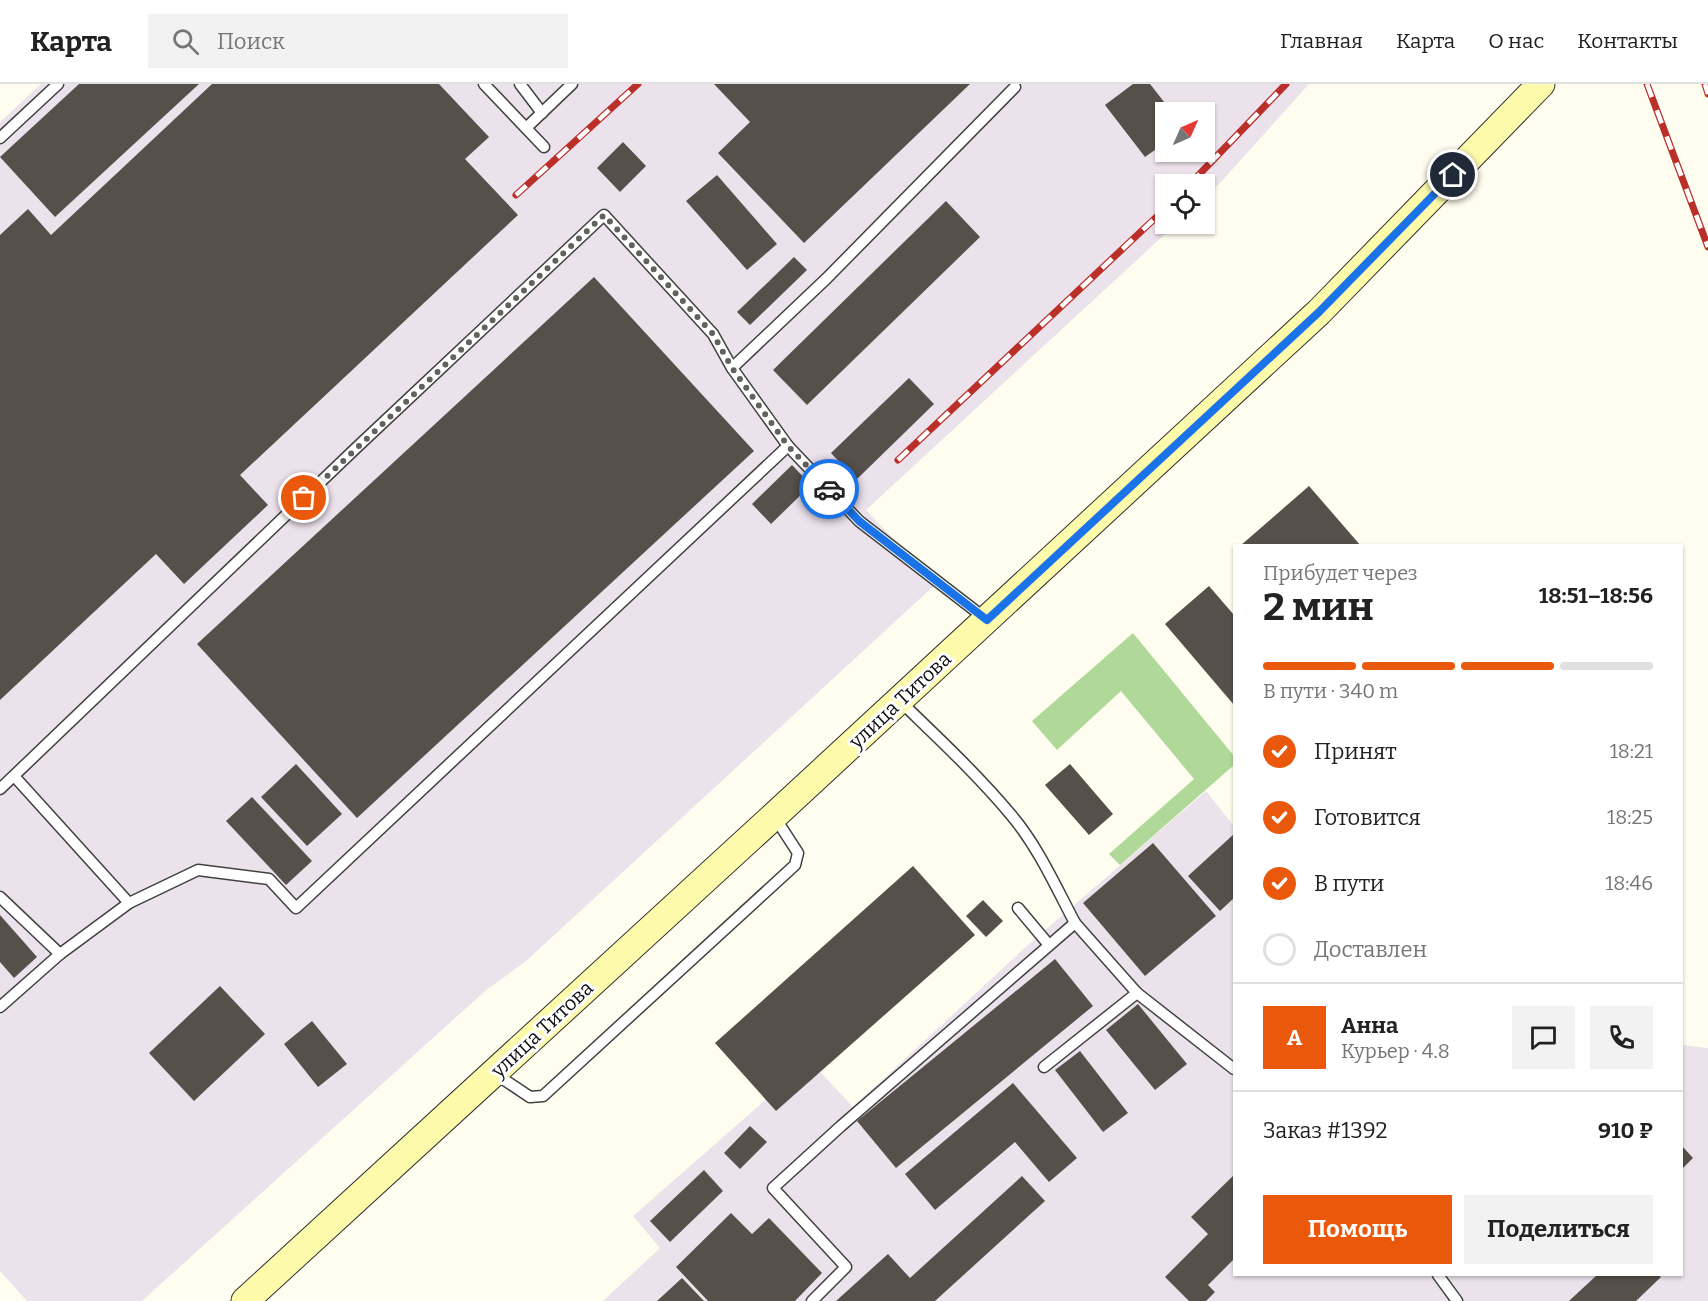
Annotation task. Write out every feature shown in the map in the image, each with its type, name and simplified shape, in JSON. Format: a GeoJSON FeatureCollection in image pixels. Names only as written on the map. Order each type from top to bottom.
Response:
{"type":"FeatureCollection","features":[{"type":"Feature","properties":{"kind":"main road","name":"улица Титова"},"geometry":{"type":"LineString","coordinates":[[244,1301],[774,816],[1319,312],[1539,86]]}},
{"type":"Feature","properties":{"kind":"lane"},"geometry":{"type":"LineString","coordinates":[[0,138],[58,84]]}},
{"type":"Feature","properties":{"kind":"lane"},"geometry":{"type":"LineString","coordinates":[[484,84],[544,147]]}},
{"type":"Feature","properties":{"kind":"lane"},"geometry":{"type":"LineString","coordinates":[[520,84],[542,112]]}},
{"type":"Feature","properties":{"kind":"lane"},"geometry":{"type":"LineString","coordinates":[[526,128],[572,84]]}},
{"type":"Feature","properties":{"kind":"lane"},"geometry":{"type":"LineString","coordinates":[[732,368],[827,278],[1015,87]]}},
{"type":"Feature","properties":{"kind":"lane"},"geometry":{"type":"LineString","coordinates":[[0,789],[355,449],[604,215],[713,334],[732,368],[788,446],[859,521],[987,620]]}},
{"type":"Feature","properties":{"kind":"lane"},"geometry":{"type":"LineString","coordinates":[[0,1007],[60,954],[129,903],[198,870],[269,879],[296,908],[788,446]]}},
{"type":"Feature","properties":{"kind":"lane"},"geometry":{"type":"LineString","coordinates":[[900,700],[1013,817],[1044,865],[1075,923],[1137,993],[1233,1068]]}},
{"type":"Feature","properties":{"kind":"lane"},"geometry":{"type":"LineString","coordinates":[[14,776],[129,903]]}},
{"type":"Feature","properties":{"kind":"lane"},"geometry":{"type":"LineString","coordinates":[[494,1073],[530,1097],[543,1096],[795,865],[798,853],[774,816]]}},
{"type":"Feature","properties":{"kind":"lane"},"geometry":{"type":"LineString","coordinates":[[0,897],[60,954]]}},
{"type":"Feature","properties":{"kind":"lane"},"geometry":{"type":"LineString","coordinates":[[1018,908],[1049,945]]}},
{"type":"Feature","properties":{"kind":"lane"},"geometry":{"type":"LineString","coordinates":[[812,1301],[846,1267],[773,1188],[1075,923]]}},
{"type":"Feature","properties":{"kind":"lane"},"geometry":{"type":"LineString","coordinates":[[1044,1067],[1137,993]]}},
{"type":"Feature","properties":{"kind":"lane"},"geometry":{"type":"LineString","coordinates":[[1439,1276],[1457,1301]]}},
{"type":"Feature","properties":{"kind":"shaded area"},"geometry":{"type":"Polygon","coordinates":[[[41,84],[1309,84],[1215,188],[1215,174],[1155,174],[1155,234],[1165,234],[866,510],[936,584],[525,962],[485,991],[142,1301],[27,1301],[0,1271],[0,122],[41,84]]]}},
{"type":"Feature","properties":{"kind":"shaded area"},"geometry":{"type":"Polygon","coordinates":[[[1206,791],[1233,825],[1233,1276],[1683,1276],[1683,1045],[1708,1048],[1708,1301],[603,1301],[660,1248],[633,1216],[810,1061],[853,1107],[1028,945],[1206,791]]]}},
{"type":"Feature","properties":{"kind":"green space"},"geometry":{"type":"Polygon","coordinates":[[[1133,633],[1233,755],[1233,766],[1120,865],[1109,854],[1194,779],[1121,691],[1057,750],[1032,721],[1133,633]]]}},
{"type":"Feature","properties":{"kind":"building"},"geometry":{"type":"Polygon","coordinates":[[[79,84],[199,84],[55,217],[0,157],[79,84]]]}},
{"type":"Feature","properties":{"kind":"building"},"geometry":{"type":"Polygon","coordinates":[[[212,84],[439,84],[489,137],[465,159],[518,215],[240,475],[268,505],[184,584],[156,554],[0,700],[0,235],[28,209],[51,235],[212,84]]]}},
{"type":"Feature","properties":{"kind":"building"},"geometry":{"type":"Polygon","coordinates":[[[714,84],[970,84],[804,243],[718,153],[750,122],[714,84]]]}},
{"type":"Feature","properties":{"kind":"building"},"geometry":{"type":"Polygon","coordinates":[[[1133,84],[1150,84],[1164,102],[1155,102],[1155,150],[1145,157],[1105,105],[1133,84]]]}},
{"type":"Feature","properties":{"kind":"building"},"geometry":{"type":"Polygon","coordinates":[[[623,142],[646,166],[620,192],[597,168],[623,142]]]}},
{"type":"Feature","properties":{"kind":"building"},"geometry":{"type":"Polygon","coordinates":[[[717,175],[777,244],[747,270],[686,201],[717,175]]]}},
{"type":"Feature","properties":{"kind":"building"},"geometry":{"type":"Polygon","coordinates":[[[946,201],[980,237],[807,405],[773,370],[946,201]]]}},
{"type":"Feature","properties":{"kind":"building"},"geometry":{"type":"Polygon","coordinates":[[[794,257],[807,270],[750,325],[737,312],[794,257]]]}},
{"type":"Feature","properties":{"kind":"building"},"geometry":{"type":"Polygon","coordinates":[[[594,277],[754,451],[357,818],[197,644],[594,277]]]}},
{"type":"Feature","properties":{"kind":"building"},"geometry":{"type":"Polygon","coordinates":[[[909,378],[934,404],[856,480],[831,453],[909,378]]]}},
{"type":"Feature","properties":{"kind":"building"},"geometry":{"type":"Polygon","coordinates":[[[792,465],[811,485],[771,524],[752,504],[792,465]]]}},
{"type":"Feature","properties":{"kind":"building"},"geometry":{"type":"Polygon","coordinates":[[[1309,486],[1359,544],[1242,544],[1309,486]]]}},
{"type":"Feature","properties":{"kind":"building"},"geometry":{"type":"Polygon","coordinates":[[[1209,586],[1233,614],[1233,704],[1165,624],[1209,586]]]}},
{"type":"Feature","properties":{"kind":"building"},"geometry":{"type":"Polygon","coordinates":[[[296,764],[342,814],[307,846],[261,797],[296,764]]]}},
{"type":"Feature","properties":{"kind":"building"},"geometry":{"type":"Polygon","coordinates":[[[1070,764],[1113,814],[1089,835],[1045,785],[1070,764]]]}},
{"type":"Feature","properties":{"kind":"building"},"geometry":{"type":"Polygon","coordinates":[[[252,797],[312,861],[286,885],[226,821],[252,797]]]}},
{"type":"Feature","properties":{"kind":"building"},"geometry":{"type":"Polygon","coordinates":[[[1233,835],[1233,899],[1220,911],[1188,876],[1233,835]]]}},
{"type":"Feature","properties":{"kind":"building"},"geometry":{"type":"Polygon","coordinates":[[[1153,843],[1216,916],[1145,976],[1083,903],[1153,843]]]}},
{"type":"Feature","properties":{"kind":"building"},"geometry":{"type":"Polygon","coordinates":[[[913,866],[975,935],[776,1111],[715,1043],[913,866]]]}},
{"type":"Feature","properties":{"kind":"building"},"geometry":{"type":"Polygon","coordinates":[[[983,900],[1003,921],[986,937],[966,916],[983,900]]]}},
{"type":"Feature","properties":{"kind":"building"},"geometry":{"type":"Polygon","coordinates":[[[0,915],[37,957],[14,978],[0,962],[0,915]]]}},
{"type":"Feature","properties":{"kind":"building"},"geometry":{"type":"Polygon","coordinates":[[[1055,959],[1093,1006],[896,1168],[857,1121],[1055,959]]]}},
{"type":"Feature","properties":{"kind":"building"},"geometry":{"type":"Polygon","coordinates":[[[220,986],[265,1034],[194,1101],[149,1053],[220,986]]]}},
{"type":"Feature","properties":{"kind":"building"},"geometry":{"type":"Polygon","coordinates":[[[1138,1004],[1187,1064],[1155,1090],[1106,1030],[1138,1004]]]}},
{"type":"Feature","properties":{"kind":"building"},"geometry":{"type":"Polygon","coordinates":[[[312,1021],[347,1064],[318,1087],[284,1044],[312,1021]]]}},
{"type":"Feature","properties":{"kind":"building"},"geometry":{"type":"Polygon","coordinates":[[[1080,1051],[1128,1113],[1103,1132],[1055,1070],[1080,1051]]]}},
{"type":"Feature","properties":{"kind":"building"},"geometry":{"type":"Polygon","coordinates":[[[1013,1083],[1077,1158],[1049,1182],[1015,1142],[935,1210],[905,1174],[1013,1083]]]}},
{"type":"Feature","properties":{"kind":"building"},"geometry":{"type":"Polygon","coordinates":[[[750,1126],[767,1142],[740,1169],[724,1153],[750,1126]]]}},
{"type":"Feature","properties":{"kind":"building"},"geometry":{"type":"Polygon","coordinates":[[[1683,1147],[1693,1158],[1683,1168],[1683,1147]]]}},
{"type":"Feature","properties":{"kind":"building"},"geometry":{"type":"Polygon","coordinates":[[[704,1170],[723,1191],[670,1242],[650,1221],[704,1170]]]}},
{"type":"Feature","properties":{"kind":"building"},"geometry":{"type":"Polygon","coordinates":[[[1022,1176],[1045,1201],[935,1301],[836,1301],[888,1254],[910,1278],[1022,1176]]]}},
{"type":"Feature","properties":{"kind":"building"},"geometry":{"type":"Polygon","coordinates":[[[1233,1176],[1233,1260],[1208,1285],[1215,1292],[1206,1301],[1189,1301],[1165,1277],[1208,1234],[1191,1217],[1233,1176]]]}},
{"type":"Feature","properties":{"kind":"building"},"geometry":{"type":"Polygon","coordinates":[[[731,1213],[752,1234],[769,1218],[822,1273],[795,1301],[708,1301],[676,1267],[731,1213]]]}},
{"type":"Feature","properties":{"kind":"building"},"geometry":{"type":"Polygon","coordinates":[[[1596,1276],[1661,1277],[1636,1301],[1569,1301],[1596,1276]]]}},
{"type":"Feature","properties":{"kind":"building"},"geometry":{"type":"Polygon","coordinates":[[[682,1278],[704,1301],[657,1301],[682,1278]]]}},
{"type":"Feature","properties":{"kind":"railway"},"geometry":{"type":"LineString","coordinates":[[516,195],[638,84]]}},
{"type":"Feature","properties":{"kind":"railway"},"geometry":{"type":"LineString","coordinates":[[1200,174],[1286,84]]}},
{"type":"Feature","properties":{"kind":"railway"},"geometry":{"type":"LineString","coordinates":[[1647,84],[1708,247]]}},
{"type":"Feature","properties":{"kind":"railway"},"geometry":{"type":"LineString","coordinates":[[1705,84],[1708,94]]}},
{"type":"Feature","properties":{"kind":"railway"},"geometry":{"type":"LineString","coordinates":[[898,460],[1155,218]]}},
{"type":"Feature","properties":{"kind":"way so far"},"geometry":{"type":"LineString","coordinates":[[304,498],[604,215],[713,334],[732,368],[788,446],[829,489]]}},
{"type":"Feature","properties":{"kind":"route"},"geometry":{"type":"LineString","coordinates":[[829,489],[859,521],[987,620],[1319,312],[1453,175]]}}]}
